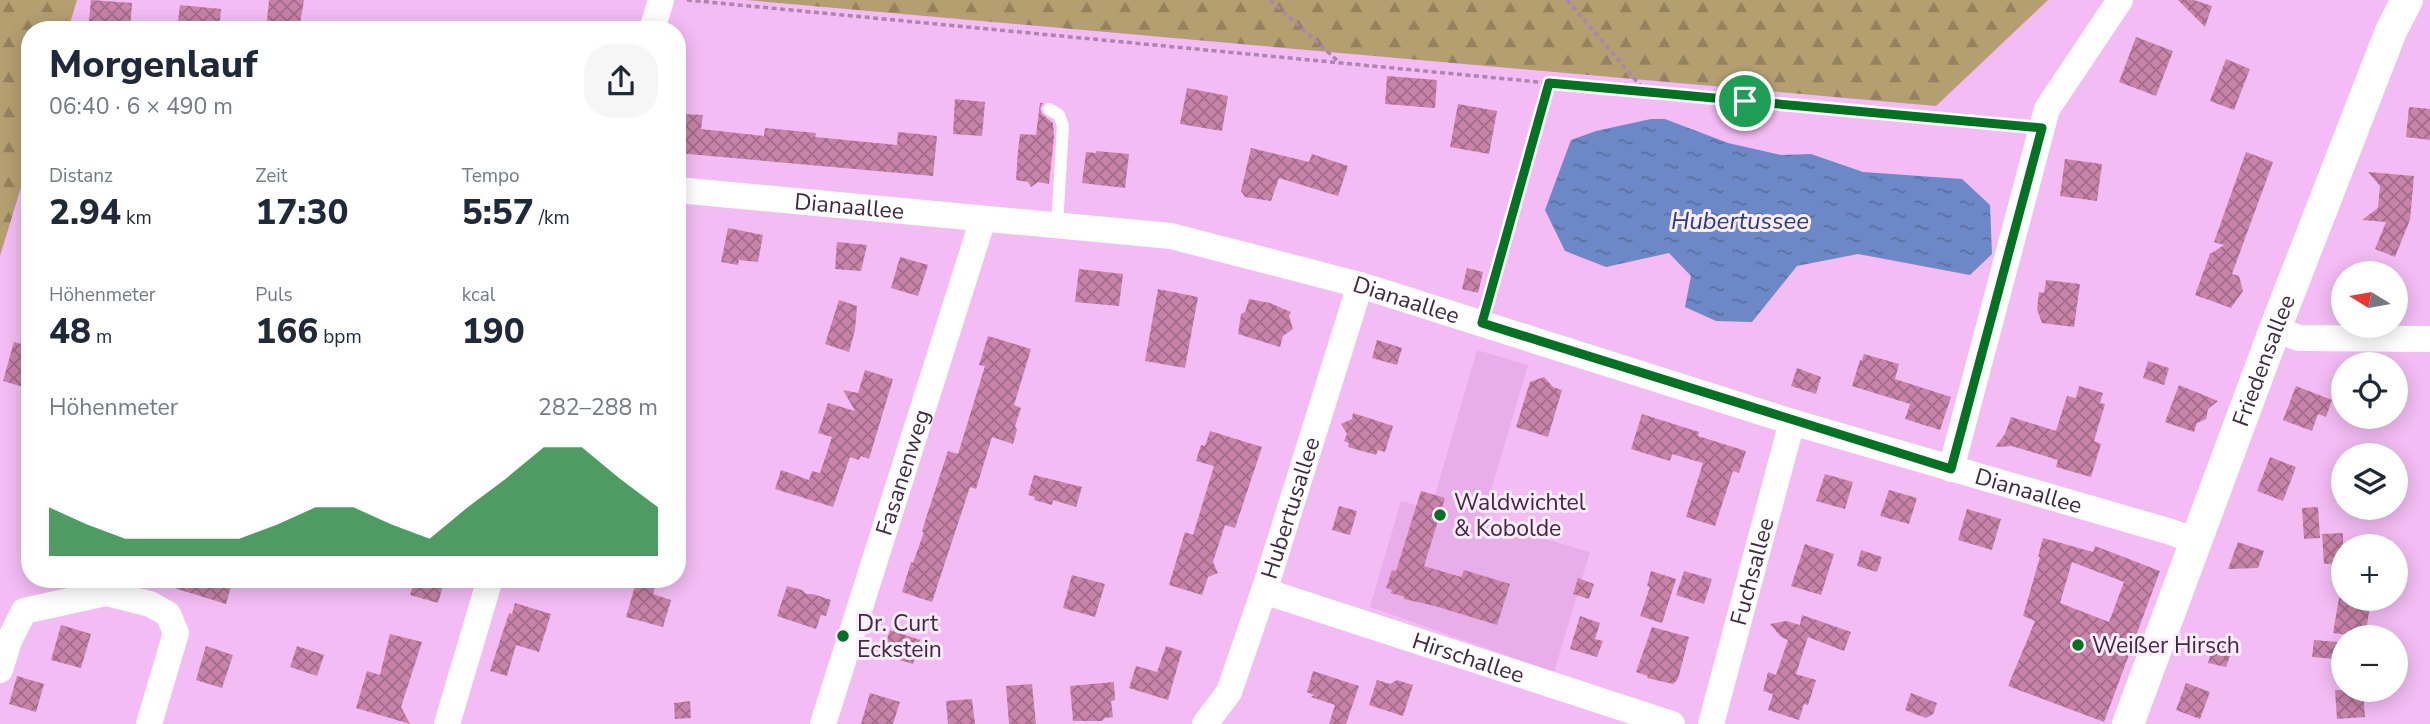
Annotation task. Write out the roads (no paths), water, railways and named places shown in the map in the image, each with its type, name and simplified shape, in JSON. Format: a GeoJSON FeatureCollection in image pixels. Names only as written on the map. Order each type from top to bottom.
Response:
{"type":"FeatureCollection","features":[{"type":"Feature","properties":{"kind":"street"},"geometry":{"type":"LineString","coordinates":[[655,21],[661,0]]}},
{"type":"Feature","properties":{"kind":"street"},"geometry":{"type":"LineString","coordinates":[[1951,469],[2047,109],[2120,0]]}},
{"type":"Feature","properties":{"kind":"street","name":"Friedensallee"},"geometry":{"type":"LineString","coordinates":[[2128,724],[2275,328],[2391,31],[2407,0]]}},
{"type":"Feature","properties":{"kind":"street","name":"Dianaallee"},"geometry":{"type":"LineString","coordinates":[[686,191],[1171,236],[1360,285],[1793,422],[2195,541]]}},
{"type":"Feature","properties":{"kind":"street","name":"Fasanenweg"},"geometry":{"type":"LineString","coordinates":[[823,724],[983,219]]}},
{"type":"Feature","properties":{"kind":"street","name":"Hubertusallee"},"geometry":{"type":"LineString","coordinates":[[1205,724],[1229,692],[1264,591],[1360,285]]}},
{"type":"Feature","properties":{"kind":"street"},"geometry":{"type":"LineString","coordinates":[[2275,328],[2299,338],[2430,339]]}},
{"type":"Feature","properties":{"kind":"street","name":"Fuchsallee"},"geometry":{"type":"LineString","coordinates":[[1712,724],[1793,422]]}},
{"type":"Feature","properties":{"kind":"street"},"geometry":{"type":"LineString","coordinates":[[447,724],[487,588]]}},
{"type":"Feature","properties":{"kind":"street","name":"Hirschallee"},"geometry":{"type":"LineString","coordinates":[[1264,591],[1672,724]]}},
{"type":"Feature","properties":{"kind":"street"},"geometry":{"type":"LineString","coordinates":[[0,670],[9,641],[24,611],[106,593],[150,604],[168,614],[176,633],[149,724]]}},
{"type":"Feature","properties":{"kind":"lane"},"geometry":{"type":"LineString","coordinates":[[1049,109],[1059,115],[1063,126],[1057,226]]}},
{"type":"Feature","properties":{"kind":"water","name":"Hubertussee"},"geometry":{"type":"Polygon","coordinates":[[[1651,119],[1665,119],[1728,143],[1781,155],[1811,154],[1863,172],[1962,179],[1990,205],[1992,254],[1970,275],[1858,254],[1797,266],[1752,322],[1716,321],[1685,307],[1691,276],[1669,253],[1606,267],[1565,251],[1545,210],[1571,140],[1596,131],[1651,119]]]}},
{"type":"Feature","properties":{"kind":"place","name":"Waldwichtel & Kobolde"},"geometry":{"type":"Point","coordinates":[1440,515]}},
{"type":"Feature","properties":{"kind":"place","name":"Dr. Curt Eckstein"},"geometry":{"type":"Point","coordinates":[843,636]}},
{"type":"Feature","properties":{"kind":"place","name":"Weißer Hirsch"},"geometry":{"type":"Point","coordinates":[2078,645]}}]}
